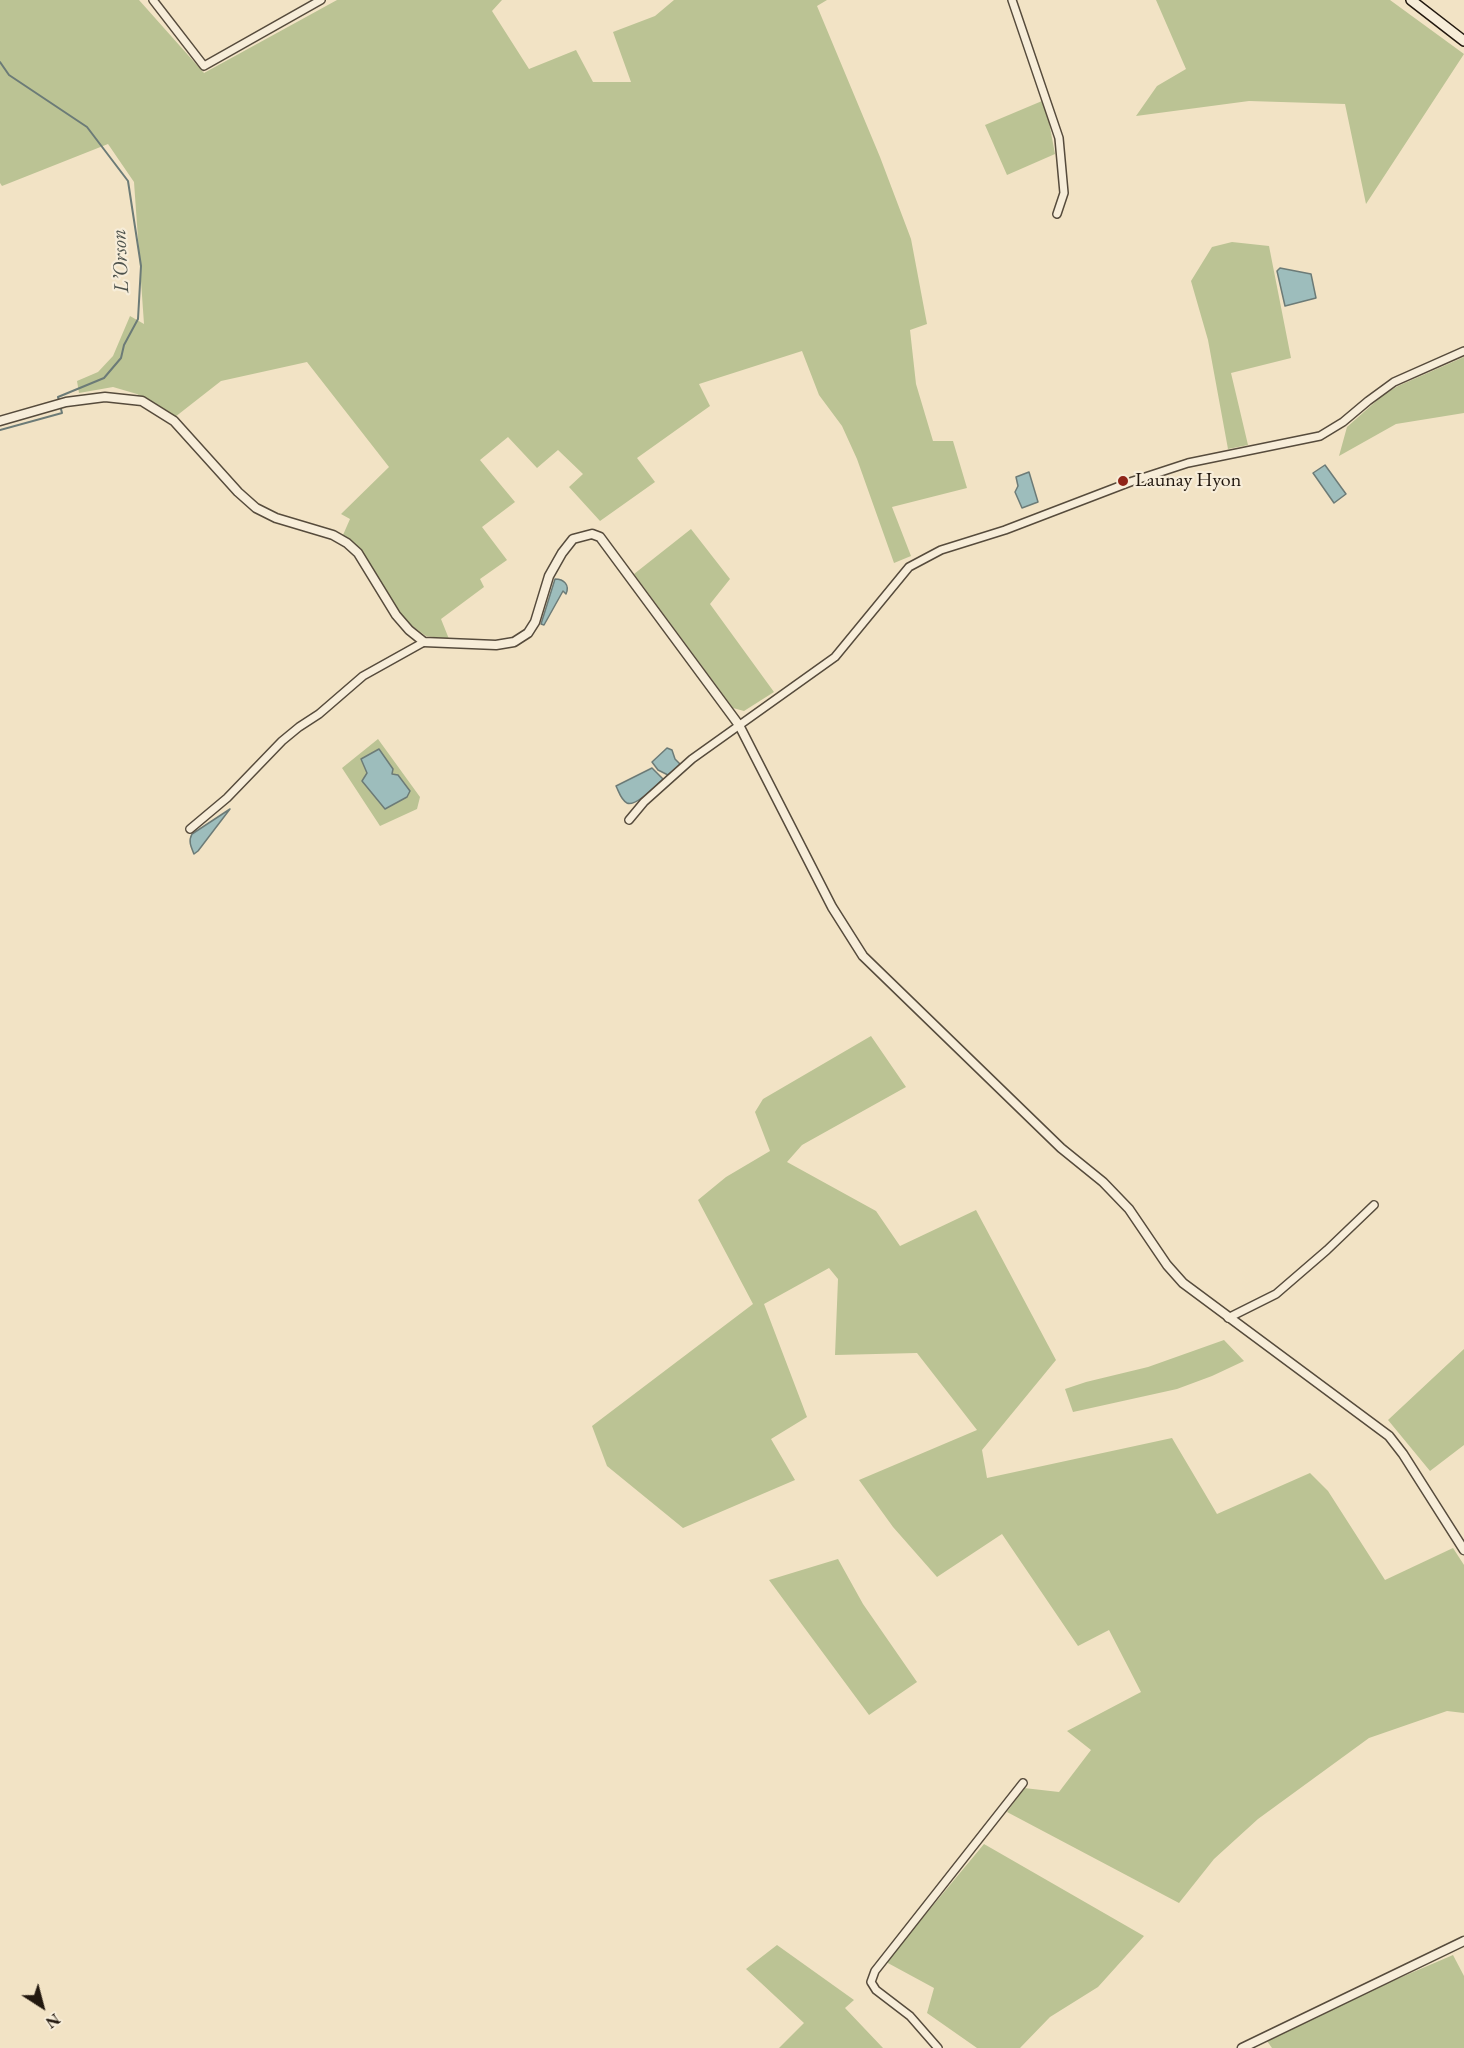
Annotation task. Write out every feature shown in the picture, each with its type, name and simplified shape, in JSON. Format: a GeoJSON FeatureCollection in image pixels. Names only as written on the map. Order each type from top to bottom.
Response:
{"type":"FeatureCollection","features":[{"type":"Feature","properties":{"kind":"main road"},"geometry":{"type":"LineString","coordinates":[[1411,0],[1464,41]]}},
{"type":"Feature","properties":{"kind":"street"},"geometry":{"type":"LineString","coordinates":[[153,0],[204,66],[321,0]]}},
{"type":"Feature","properties":{"kind":"street"},"geometry":{"type":"LineString","coordinates":[[1012,0],[1059,138],[1064,193],[1057,214]]}},
{"type":"Feature","properties":{"kind":"street"},"geometry":{"type":"LineString","coordinates":[[629,820],[633,812],[692,759],[836,657],[909,567],[941,550],[1005,530],[1081,500],[1188,463],[1320,436],[1343,423],[1394,382],[1464,351]]}},
{"type":"Feature","properties":{"kind":"street"},"geometry":{"type":"LineString","coordinates":[[0,421],[66,402],[105,397],[142,401],[174,421],[238,492],[256,508],[276,518],[333,535],[347,543],[358,554],[396,615],[424,642]]}},
{"type":"Feature","properties":{"kind":"street"},"geometry":{"type":"LineString","coordinates":[[190,829],[227,798],[282,741],[319,714],[363,676],[424,642],[496,645],[514,642],[528,633],[535,622],[549,576],[562,553],[573,539],[592,534],[600,537],[739,725],[832,907],[863,956],[1061,1148],[1103,1182],[1129,1209],[1167,1265],[1183,1283],[1389,1436],[1403,1454],[1464,1550]]}},
{"type":"Feature","properties":{"kind":"street"},"geometry":{"type":"LineString","coordinates":[[1228,1318],[1276,1294],[1374,1205]]}},
{"type":"Feature","properties":{"kind":"street"},"geometry":{"type":"LineString","coordinates":[[938,2048],[910,2016],[876,1990],[871,1982],[874,1971],[1023,1783]]}},
{"type":"Feature","properties":{"kind":"street"},"geometry":{"type":"LineString","coordinates":[[1242,2048],[1464,1941]]}},
{"type":"Feature","properties":{"kind":"green space"},"geometry":{"type":"Polygon","coordinates":[[[0,0],[139,0],[204,73],[337,0],[502,0],[492,11],[529,69],[576,50],[593,82],[631,82],[613,32],[655,16],[674,0],[827,0],[817,6],[880,157],[911,239],[927,324],[910,330],[916,384],[933,441],[953,441],[967,488],[892,507],[911,556],[894,563],[857,459],[842,426],[819,395],[802,351],[699,384],[710,406],[637,458],[655,482],[600,521],[569,487],[583,474],[558,450],[537,468],[508,437],[480,460],[515,502],[482,527],[507,560],[480,579],[484,587],[441,619],[449,639],[426,636],[404,620],[360,552],[343,535],[350,519],[341,514],[389,467],[307,362],[221,381],[175,417],[137,394],[113,387],[79,393],[77,381],[98,372],[113,356],[130,316],[144,324],[134,182],[108,144],[2,186],[0,183],[0,0]]]}},
{"type":"Feature","properties":{"kind":"green space"},"geometry":{"type":"Polygon","coordinates":[[[1156,0],[1390,0],[1464,54],[1366,204],[1345,104],[1249,101],[1136,116],[1157,86],[1186,69],[1156,0]]]}},
{"type":"Feature","properties":{"kind":"green space"},"geometry":{"type":"Polygon","coordinates":[[[1042,101],[1055,154],[1007,175],[985,125],[1042,101]]]}},
{"type":"Feature","properties":{"kind":"green space"},"geometry":{"type":"Polygon","coordinates":[[[1232,242],[1269,246],[1291,358],[1231,373],[1248,445],[1228,449],[1208,340],[1191,281],[1212,247],[1232,242]]]}},
{"type":"Feature","properties":{"kind":"green space"},"geometry":{"type":"Polygon","coordinates":[[[1464,357],[1464,413],[1396,424],[1339,456],[1347,427],[1383,395],[1464,357]]]}},
{"type":"Feature","properties":{"kind":"green space"},"geometry":{"type":"Polygon","coordinates":[[[691,529],[730,579],[710,604],[774,692],[744,711],[733,708],[634,574],[691,529]]]}},
{"type":"Feature","properties":{"kind":"green space"},"geometry":{"type":"Polygon","coordinates":[[[378,739],[420,797],[417,809],[380,826],[342,768],[378,739]]]}},
{"type":"Feature","properties":{"kind":"green space"},"geometry":{"type":"Polygon","coordinates":[[[871,1036],[906,1087],[802,1145],[787,1162],[876,1211],[900,1246],[976,1210],[1056,1360],[982,1450],[987,1478],[1172,1438],[1217,1514],[1310,1473],[1328,1491],[1385,1580],[1453,1548],[1464,1565],[1464,1713],[1447,1711],[1369,1738],[1258,1819],[1214,1859],[1179,1903],[1007,1812],[1024,1788],[1059,1792],[1091,1750],[1067,1731],[1141,1692],[1109,1630],[1078,1646],[1002,1534],[937,1577],[893,1527],[859,1480],[977,1430],[917,1353],[835,1355],[838,1279],[829,1268],[764,1304],[807,1417],[771,1439],[795,1480],[683,1528],[607,1466],[592,1426],[753,1304],[698,1200],[726,1177],[770,1151],[755,1112],[763,1099],[871,1036]]]}},
{"type":"Feature","properties":{"kind":"green space"},"geometry":{"type":"Polygon","coordinates":[[[1224,1340],[1244,1361],[1177,1389],[1073,1412],[1065,1389],[1148,1367],[1224,1340]]]}},
{"type":"Feature","properties":{"kind":"green space"},"geometry":{"type":"Polygon","coordinates":[[[1464,1349],[1464,1445],[1430,1471],[1388,1420],[1464,1349]]]}},
{"type":"Feature","properties":{"kind":"green space"},"geometry":{"type":"Polygon","coordinates":[[[838,1559],[863,1604],[917,1682],[869,1715],[769,1580],[838,1559]]]}},
{"type":"Feature","properties":{"kind":"green space"},"geometry":{"type":"Polygon","coordinates":[[[984,1844],[1144,1936],[1098,1987],[1050,2017],[1020,2048],[977,2048],[927,2013],[934,1988],[886,1962],[984,1844]]]}},
{"type":"Feature","properties":{"kind":"green space"},"geometry":{"type":"Polygon","coordinates":[[[777,1945],[854,2000],[845,2008],[883,2048],[779,2048],[804,2023],[746,1969],[777,1945]]]}},
{"type":"Feature","properties":{"kind":"green space"},"geometry":{"type":"Polygon","coordinates":[[[1453,1955],[1464,1976],[1464,2048],[1272,2048],[1267,2041],[1362,1994],[1453,1955]]]}},
{"type":"Feature","properties":{"kind":"water"},"geometry":{"type":"Polygon","coordinates":[[[1280,268],[1311,274],[1316,298],[1285,306],[1277,271],[1280,268]]]}},
{"type":"Feature","properties":{"kind":"water"},"geometry":{"type":"Polygon","coordinates":[[[1325,465],[1346,494],[1334,503],[1313,473],[1325,465]]]}},
{"type":"Feature","properties":{"kind":"water"},"geometry":{"type":"Polygon","coordinates":[[[1029,472],[1038,502],[1022,508],[1015,492],[1018,486],[1016,477],[1029,472]]]}},
{"type":"Feature","properties":{"kind":"water"},"geometry":{"type":"Polygon","coordinates":[[[555,579],[565,583],[567,591],[566,594],[563,591],[544,625],[541,624],[555,579]]]}},
{"type":"Feature","properties":{"kind":"water"},"geometry":{"type":"Polygon","coordinates":[[[667,748],[672,750],[675,759],[681,765],[668,775],[658,770],[652,762],[667,748]]]}},
{"type":"Feature","properties":{"kind":"water"},"geometry":{"type":"Polygon","coordinates":[[[379,749],[393,769],[392,774],[398,775],[410,791],[407,797],[385,809],[362,781],[367,773],[361,759],[379,749]]]}},
{"type":"Feature","properties":{"kind":"water"},"geometry":{"type":"Polygon","coordinates":[[[652,768],[663,779],[640,799],[631,803],[625,802],[616,786],[652,768]]]}},
{"type":"Feature","properties":{"kind":"water"},"geometry":{"type":"Polygon","coordinates":[[[230,809],[194,854],[190,842],[192,834],[230,809]]]}},
{"type":"Feature","properties":{"kind":"waterway","name":"L’Orson"},"geometry":{"type":"LineString","coordinates":[[0,62],[9,75],[87,127],[128,181],[141,266],[138,319],[124,345],[121,358],[104,378],[58,397],[62,413],[0,430]]}},
{"type":"Feature","properties":{"kind":"place","name":"Launay Hyon"},"geometry":{"type":"Point","coordinates":[1123,481]}}]}
